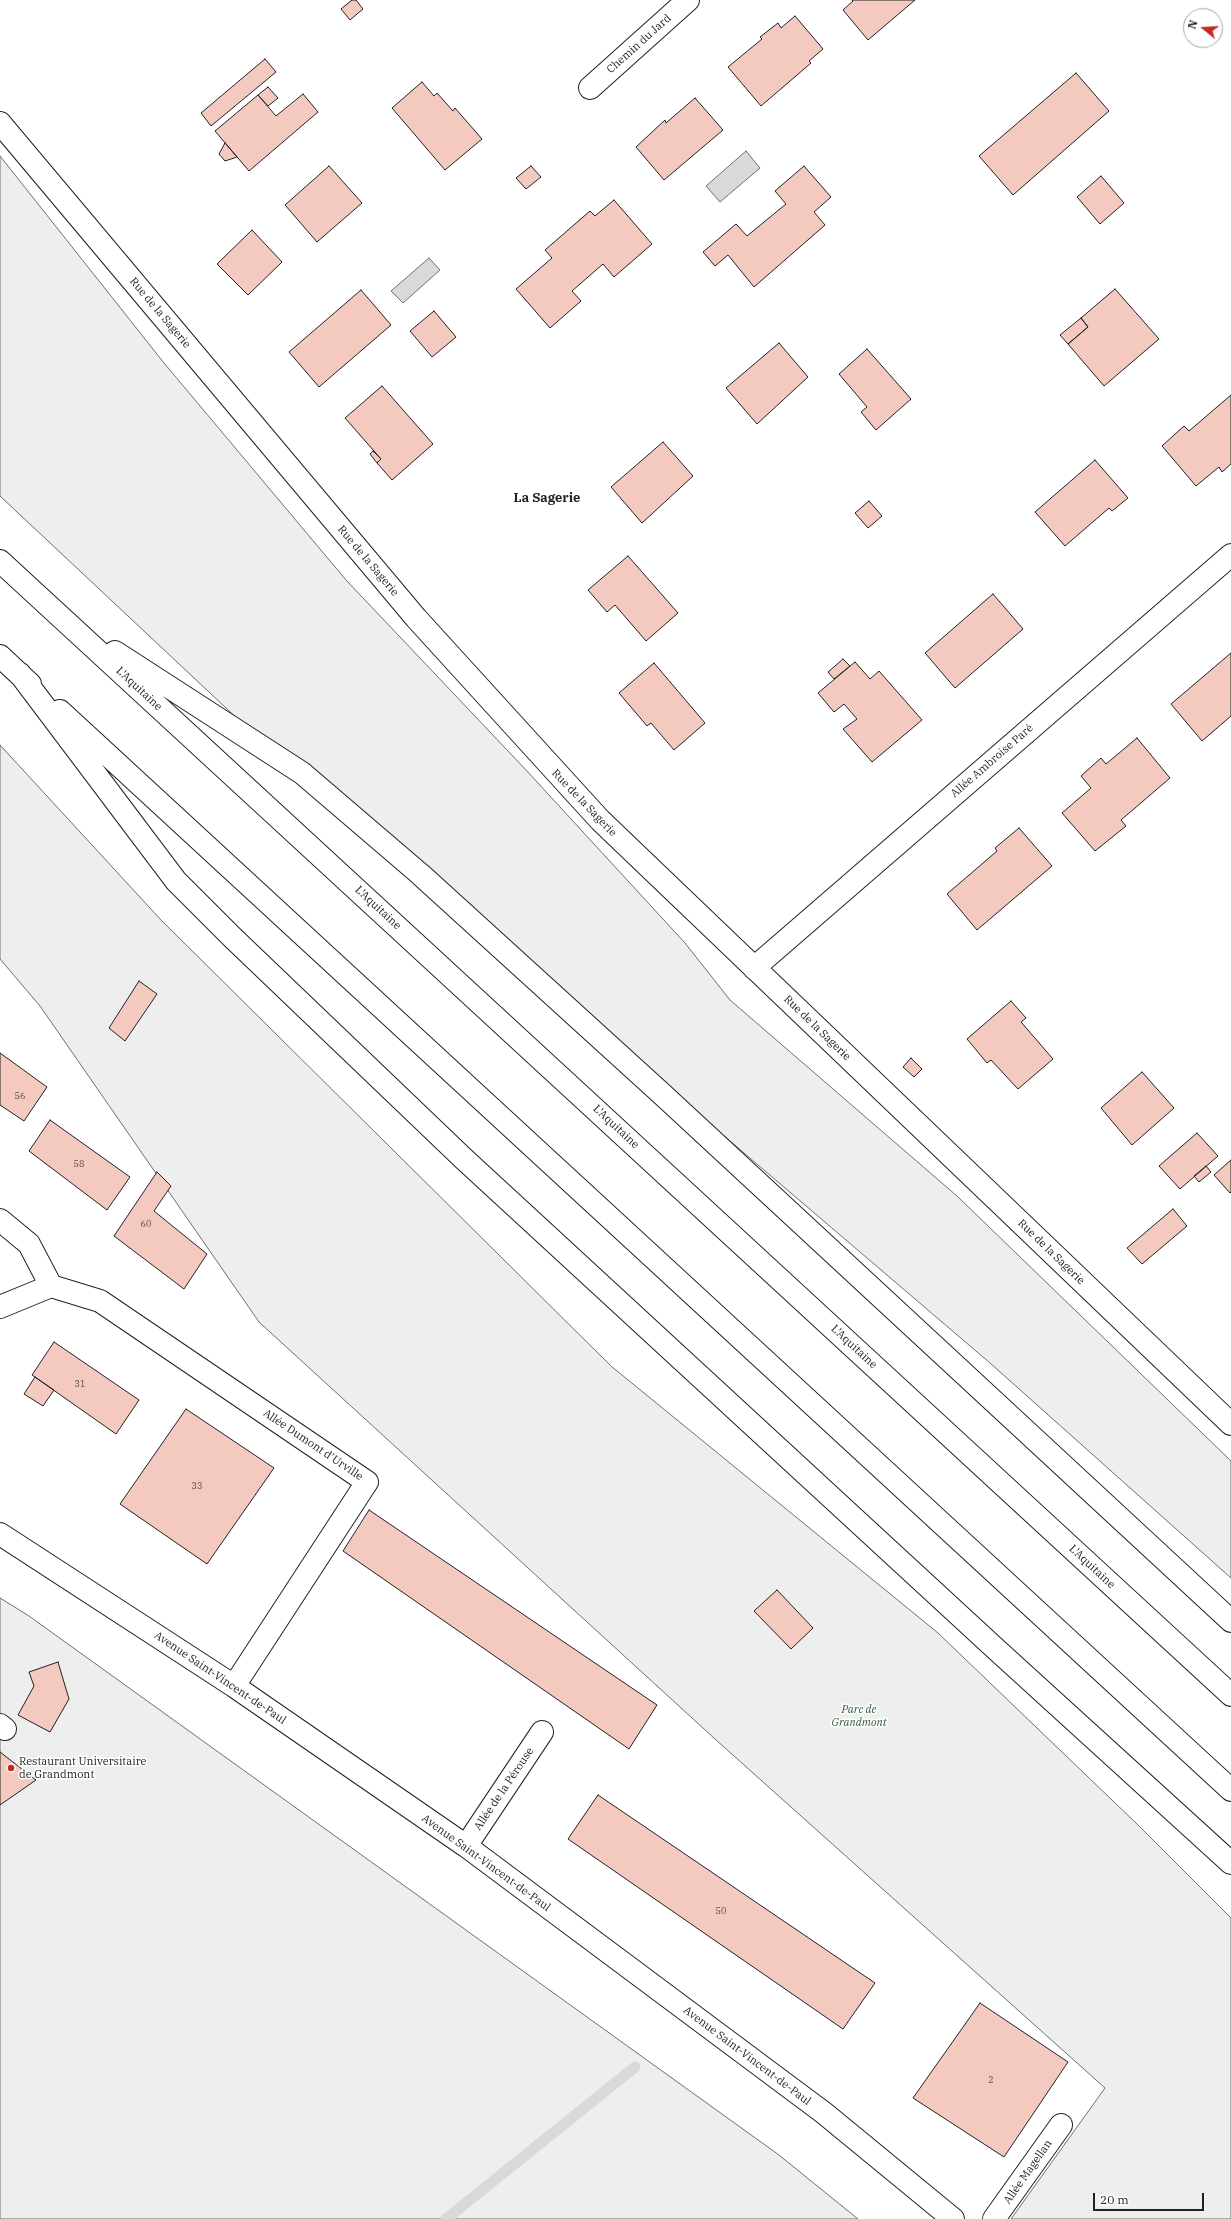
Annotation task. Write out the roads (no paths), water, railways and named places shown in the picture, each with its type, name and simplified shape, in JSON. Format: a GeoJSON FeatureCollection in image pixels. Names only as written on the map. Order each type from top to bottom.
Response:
{"type":"FeatureCollection","features":[{"type":"Feature","properties":{"kind":"main road","name":"Chemin du Jard"},"geometry":{"type":"LineString","coordinates":[[590,88],[688,0]]}},
{"type":"Feature","properties":{"kind":"main road","name":"Rue de la Sagerie"},"geometry":{"type":"LineString","coordinates":[[0,123],[416,618],[600,820],[1231,1424]]}},
{"type":"Feature","properties":{"kind":"main road","name":"Allée Ambroise Paré"},"geometry":{"type":"LineString","coordinates":[[754,968],[1231,555]]}},
{"type":"Feature","properties":{"kind":"main road","name":"L'Aquitaine"},"geometry":{"type":"LineString","coordinates":[[0,561],[1231,1695]]}},
{"type":"Feature","properties":{"kind":"main road"},"geometry":{"type":"LineString","coordinates":[[62,618],[302,773],[414,869],[663,1095],[1231,1621]]}},
{"type":"Feature","properties":{"kind":"main road"},"geometry":{"type":"LineString","coordinates":[[0,656],[1231,1790]]}},
{"type":"Feature","properties":{"kind":"main road"},"geometry":{"type":"LineString","coordinates":[[20,674],[176,881],[238,942],[464,1160],[1231,1863]]}},
{"type":"Feature","properties":{"kind":"main road"},"geometry":{"type":"LineString","coordinates":[[0,1220],[29,1244],[51,1286],[0,1307]]}},
{"type":"Feature","properties":{"kind":"main road","name":"Allée Dumont d'Urville"},"geometry":{"type":"LineString","coordinates":[[51,1286],[100,1301],[367,1482],[234,1686]]}},
{"type":"Feature","properties":{"kind":"main road","name":"Avenue Saint-Vincent-de-Paul"},"geometry":{"type":"LineString","coordinates":[[0,1534],[234,1686],[466,1846],[824,2113],[953,2219]]}},
{"type":"Feature","properties":{"kind":"main road","name":"Allée de la Pérouse"},"geometry":{"type":"LineString","coordinates":[[466,1846],[542,1732]]}},
{"type":"Feature","properties":{"kind":"main road","name":"Allée Magellan"},"geometry":{"type":"LineString","coordinates":[[994,2219],[1061,2125]]}},
{"type":"Feature","properties":{"kind":"waterway"},"geometry":{"type":"LineString","coordinates":[[446,2219],[635,2067]]}},
{"type":"Feature","properties":{"kind":"place","name":"Restaurant Universitaire de Grandmont"},"geometry":{"type":"Point","coordinates":[11,1768]}},
{"type":"Feature","properties":{"kind":"district","name":"La Sagerie"},"geometry":{"type":"Point","coordinates":[547,498]}},
{"type":"Feature","properties":{"kind":"park label","name":"Parc de Grandmont"},"geometry":{"type":"Point","coordinates":[859,1716]}}]}
